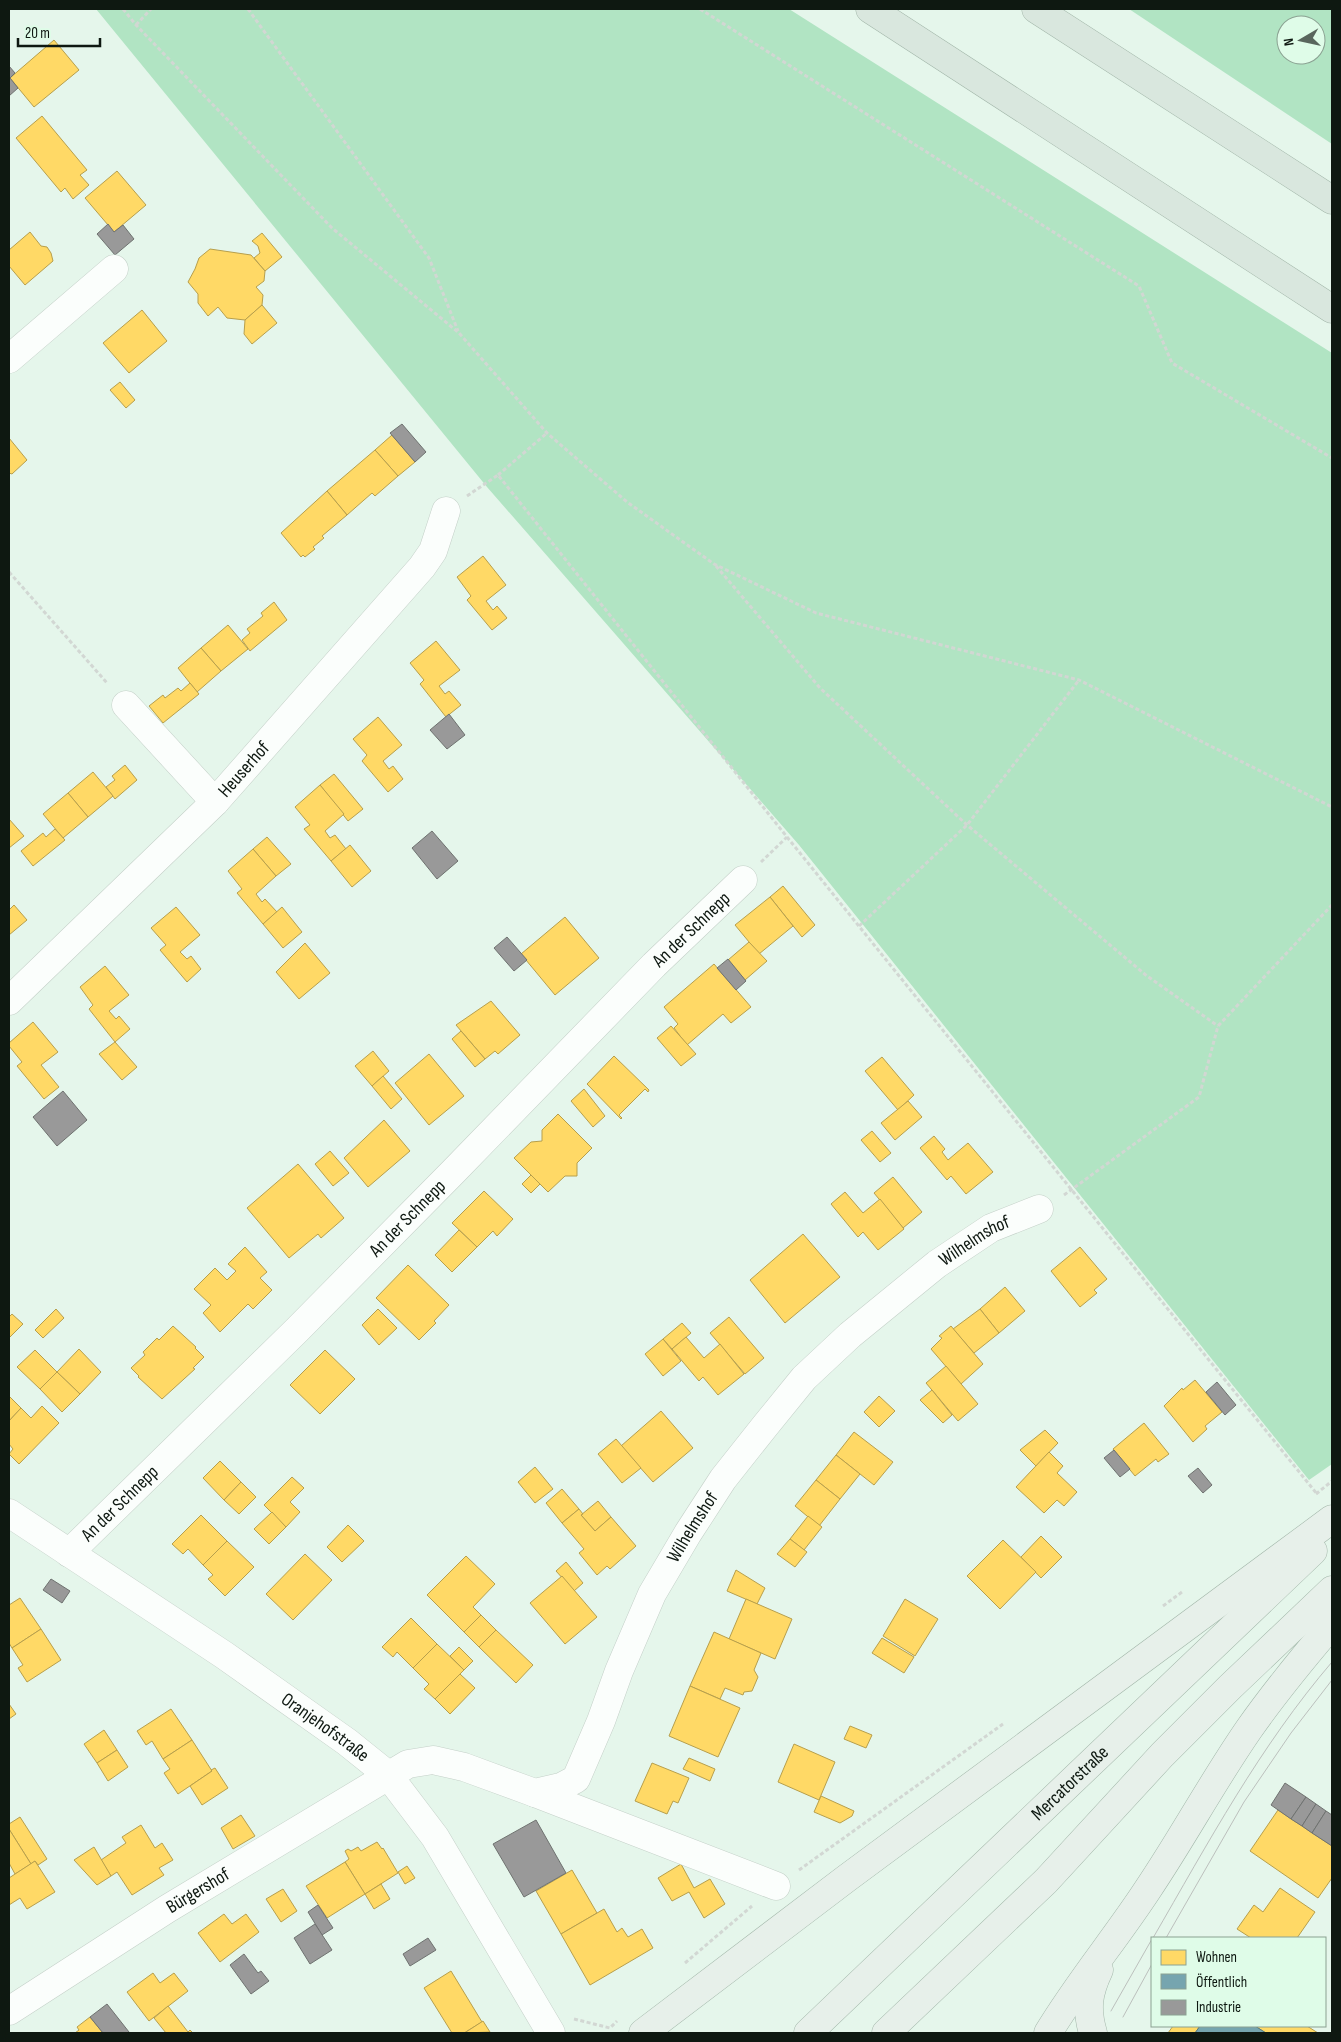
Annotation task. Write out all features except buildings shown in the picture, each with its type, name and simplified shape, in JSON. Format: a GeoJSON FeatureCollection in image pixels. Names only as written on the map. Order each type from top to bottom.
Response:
{"type":"FeatureCollection","features":[{"type":"Feature","properties":{"kind":"highway"},"geometry":{"type":"LineString","coordinates":[[870,9],[1332,308]]}},
{"type":"Feature","properties":{"kind":"highway"},"geometry":{"type":"LineString","coordinates":[[1036,9],[1332,200]]}},
{"type":"Feature","properties":{"kind":"main road"},"geometry":{"type":"LineString","coordinates":[[634,2024],[847,1878],[1332,1519]]}},
{"type":"Feature","properties":{"kind":"main road","name":"Mercatorstraße"},"geometry":{"type":"LineString","coordinates":[[808,2033],[1332,1533]]}},
{"type":"Feature","properties":{"kind":"main road"},"geometry":{"type":"LineString","coordinates":[[886,2033],[1046,1881],[1162,1755],[1332,1590]]}},
{"type":"Feature","properties":{"kind":"main road"},"geometry":{"type":"LineString","coordinates":[[1048,2033],[1064,2007],[1110,1946],[1149,1888],[1249,1729],[1294,1669],[1332,1624]]}},
{"type":"Feature","properties":{"kind":"main road"},"geometry":{"type":"LineString","coordinates":[[1093,2033],[1088,2018],[1090,1990],[1110,1946]]}},
{"type":"Feature","properties":{"kind":"street"},"geometry":{"type":"LineString","coordinates":[[9,359],[114,269]]}},
{"type":"Feature","properties":{"kind":"street","name":"Heuserhof"},"geometry":{"type":"LineString","coordinates":[[9,1001],[215,802],[422,567],[433,551],[446,511]]}},
{"type":"Feature","properties":{"kind":"street"},"geometry":{"type":"LineString","coordinates":[[126,705],[215,802]]}},
{"type":"Feature","properties":{"kind":"street","name":"An der Schnepp"},"geometry":{"type":"LineString","coordinates":[[69,1553],[297,1330],[654,964],[743,880]]}},
{"type":"Feature","properties":{"kind":"street","name":"Wilhelmshof"},"geometry":{"type":"LineString","coordinates":[[535,1793],[561,1787],[576,1779],[652,1594],[688,1533],[724,1479],[804,1378],[850,1335],[937,1264],[991,1228],[1039,1209]]}},
{"type":"Feature","properties":{"kind":"street","name":"Oranjehofstraße"},"geometry":{"type":"LineString","coordinates":[[9,1513],[224,1655],[347,1742],[388,1775],[435,1837],[559,2028]]}},
{"type":"Feature","properties":{"kind":"street"},"geometry":{"type":"LineString","coordinates":[[388,1775],[408,1764],[433,1760],[464,1767],[776,1886]]}},
{"type":"Feature","properties":{"kind":"street","name":"Bürgershof"},"geometry":{"type":"LineString","coordinates":[[9,2011],[167,1909],[388,1775]]}},
{"type":"Feature","properties":{"kind":"path"},"geometry":{"type":"LineString","coordinates":[[122,9],[332,228],[459,333],[548,433],[627,502],[714,564],[816,614],[1080,680],[1332,807]]}},
{"type":"Feature","properties":{"kind":"path"},"geometry":{"type":"LineString","coordinates":[[136,25],[151,9]]}},
{"type":"Feature","properties":{"kind":"path"},"geometry":{"type":"LineString","coordinates":[[248,9],[428,258],[459,333]]}},
{"type":"Feature","properties":{"kind":"path"},"geometry":{"type":"LineString","coordinates":[[700,9],[1139,286],[1172,363],[1332,458]]}},
{"type":"Feature","properties":{"kind":"path"},"geometry":{"type":"LineString","coordinates":[[446,511],[498,475],[548,433]]}},
{"type":"Feature","properties":{"kind":"path"},"geometry":{"type":"LineString","coordinates":[[498,475],[787,837],[1317,1494]]}},
{"type":"Feature","properties":{"kind":"path"},"geometry":{"type":"LineString","coordinates":[[714,564],[820,688],[967,825],[1147,976],[1218,1026]]}},
{"type":"Feature","properties":{"kind":"path"},"geometry":{"type":"LineString","coordinates":[[9,572],[126,705]]}},
{"type":"Feature","properties":{"kind":"path"},"geometry":{"type":"LineString","coordinates":[[859,926],[967,825],[1080,680]]}},
{"type":"Feature","properties":{"kind":"path"},"geometry":{"type":"LineString","coordinates":[[743,880],[787,837]]}},
{"type":"Feature","properties":{"kind":"path"},"geometry":{"type":"LineString","coordinates":[[1039,1209],[1073,1190],[1199,1097],[1218,1026],[1332,905]]}},
{"type":"Feature","properties":{"kind":"path"},"geometry":{"type":"LineString","coordinates":[[1312,1497],[1332,1481]]}},
{"type":"Feature","properties":{"kind":"path"},"geometry":{"type":"LineString","coordinates":[[1162,1607],[1185,1590]]}},
{"type":"Feature","properties":{"kind":"path"},"geometry":{"type":"LineString","coordinates":[[678,1970],[776,1886],[1010,1720]]}},
{"type":"Feature","properties":{"kind":"path"},"geometry":{"type":"LineString","coordinates":[[559,2028],[574,2019],[610,2028],[634,2024]]}},
{"type":"Feature","properties":{"kind":"green space"},"geometry":{"type":"Polygon","coordinates":[[[96,9],[789,9],[1332,353],[1332,1464],[1309,1480],[799,845],[487,487],[96,9]]]}},
{"type":"Feature","properties":{"kind":"green space"},"geometry":{"type":"Polygon","coordinates":[[[1129,9],[1332,9],[1332,144],[1129,9]]]}},
{"type":"Feature","properties":{"kind":"tram line"},"geometry":{"type":"LineString","coordinates":[[1154,1937],[1258,1761],[1281,1727],[1332,1662]]}},
{"type":"Feature","properties":{"kind":"tram line"},"geometry":{"type":"LineString","coordinates":[[1167,1937],[1244,1802],[1291,1733],[1332,1680]]}},
{"type":"Feature","properties":{"kind":"tram line"},"geometry":{"type":"LineString","coordinates":[[1111,2011],[1151,1941]]}},
{"type":"Feature","properties":{"kind":"tram line"},"geometry":{"type":"LineString","coordinates":[[1123,2017],[1151,1966]]}}]}
